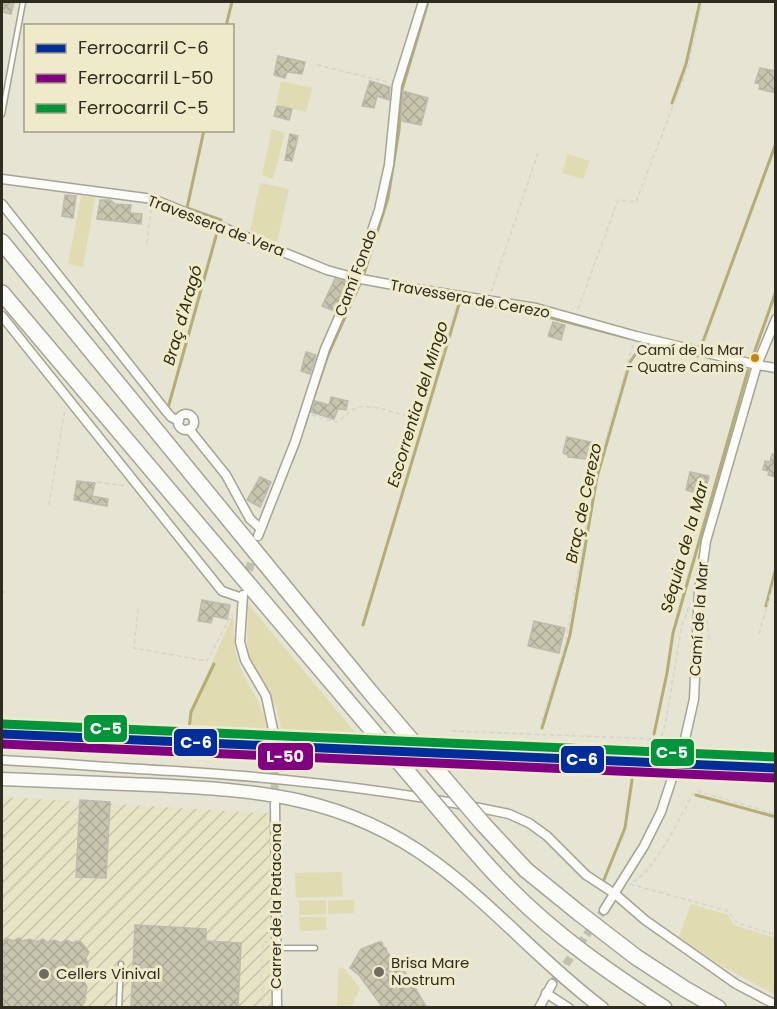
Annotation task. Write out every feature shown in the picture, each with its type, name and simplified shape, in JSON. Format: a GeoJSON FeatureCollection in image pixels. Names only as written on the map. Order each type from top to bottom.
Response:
{"type":"FeatureCollection","features":[{"type":"Feature","properties":{"kind":"highway"},"geometry":{"type":"LineString","coordinates":[[2,242],[371,693],[484,825],[526,870],[636,957],[718,1008]]}},
{"type":"Feature","properties":{"kind":"highway"},"geometry":{"type":"LineString","coordinates":[[2,293],[510,890],[564,937],[664,1008]]}},
{"type":"Feature","properties":{"kind":"main road"},"geometry":{"type":"LineString","coordinates":[[2,778],[245,790],[300,800],[346,813],[391,834],[434,862],[603,1008]]}},
{"type":"Feature","properties":{"kind":"street","name":"Camí Fondo"},"geometry":{"type":"LineString","coordinates":[[189,429],[226,475],[259,532],[304,413],[325,349],[356,278],[379,210],[389,165],[397,85],[423,2]]}},
{"type":"Feature","properties":{"kind":"street","name":"Travessera de Vera"},"geometry":{"type":"LineString","coordinates":[[2,179],[153,199],[327,270],[356,278]]}},
{"type":"Feature","properties":{"kind":"street"},"geometry":{"type":"LineString","coordinates":[[2,204],[171,417],[179,421],[182,428],[189,429],[194,423],[191,417],[184,415],[179,421]]}},
{"type":"Feature","properties":{"kind":"street","name":"Travessera de Cerezo"},"geometry":{"type":"LineString","coordinates":[[356,278],[488,302],[536,308],[636,336],[776,368]]}},
{"type":"Feature","properties":{"kind":"street"},"geometry":{"type":"LineString","coordinates":[[2,316],[222,591],[240,596],[240,642],[245,660],[266,696],[274,734]]}},
{"type":"Feature","properties":{"kind":"street","name":"Camí de la Mar"},"geometry":{"type":"LineString","coordinates":[[604,910],[644,846],[661,812],[685,739],[693,699],[699,599],[706,541],[757,365],[776,319]]}},
{"type":"Feature","properties":{"kind":"street"},"geometry":{"type":"LineString","coordinates":[[2,760],[103,765],[284,779],[354,787],[509,814],[529,823],[547,836],[586,875],[615,894],[645,920],[736,984],[776,1005]]}},
{"type":"Feature","properties":{"kind":"street","name":"Carrer de la Patacona"},"geometry":{"type":"LineString","coordinates":[[275,804],[277,1008]]}},
{"type":"Feature","properties":{"kind":"street"},"geometry":{"type":"LineString","coordinates":[[539,1008],[552,984]]}},
{"type":"Feature","properties":{"kind":"street"},"geometry":{"type":"LineString","coordinates":[[546,993],[569,1008]]}},
{"type":"Feature","properties":{"kind":"lane"},"geometry":{"type":"LineString","coordinates":[[2,114],[23,2]]}},
{"type":"Feature","properties":{"kind":"lane"},"geometry":{"type":"LineString","coordinates":[[276,948],[315,948]]}},
{"type":"Feature","properties":{"kind":"lane"},"geometry":{"type":"LineString","coordinates":[[119,1008],[121,964]]}},
{"type":"Feature","properties":{"kind":"path"},"geometry":{"type":"LineString","coordinates":[[574,319],[618,200],[636,202],[688,68],[702,2]]}},
{"type":"Feature","properties":{"kind":"path"},"geometry":{"type":"LineString","coordinates":[[317,65],[397,85]]}},
{"type":"Feature","properties":{"kind":"path"},"geometry":{"type":"LineString","coordinates":[[488,302],[538,153]]}},
{"type":"Feature","properties":{"kind":"path"},"geometry":{"type":"LineString","coordinates":[[147,243],[153,199]]}},
{"type":"Feature","properties":{"kind":"path"},"geometry":{"type":"LineString","coordinates":[[442,356],[459,297]]}},
{"type":"Feature","properties":{"kind":"path"},"geometry":{"type":"LineString","coordinates":[[542,720],[565,645],[595,476],[636,336]]}},
{"type":"Feature","properties":{"kind":"path"},"geometry":{"type":"LineString","coordinates":[[49,505],[68,398]]}},
{"type":"Feature","properties":{"kind":"path"},"geometry":{"type":"LineString","coordinates":[[304,413],[336,422],[351,410],[365,405],[423,421]]}},
{"type":"Feature","properties":{"kind":"path"},"geometry":{"type":"LineString","coordinates":[[97,482],[135,488],[139,486]]}},
{"type":"Feature","properties":{"kind":"path"},"geometry":{"type":"LineString","coordinates":[[759,634],[776,575]]}},
{"type":"Feature","properties":{"kind":"path"},"geometry":{"type":"LineString","coordinates":[[138,609],[134,648],[207,661],[240,596]]}},
{"type":"Feature","properties":{"kind":"path"},"geometry":{"type":"LineString","coordinates":[[452,731],[656,739],[662,735],[668,715],[682,625],[687,609],[692,602],[699,599]]}},
{"type":"Feature","properties":{"kind":"path"},"geometry":{"type":"LineString","coordinates":[[776,814],[697,791],[644,873],[629,884],[728,912],[736,923],[776,935]]}},
{"type":"Feature","properties":{"kind":"shaded area"},"geometry":{"type":"Polygon","coordinates":[[[281,81],[312,88],[306,112],[276,105],[281,81]]]}},
{"type":"Feature","properties":{"kind":"shaded area"},"geometry":{"type":"Polygon","coordinates":[[[272,129],[285,133],[273,179],[262,175],[272,129]]]}},
{"type":"Feature","properties":{"kind":"shaded area"},"geometry":{"type":"Polygon","coordinates":[[[568,154],[590,161],[583,179],[562,173],[568,154]]]}},
{"type":"Feature","properties":{"kind":"shaded area"},"geometry":{"type":"Polygon","coordinates":[[[260,183],[289,189],[277,242],[250,231],[260,183]]]}},
{"type":"Feature","properties":{"kind":"shaded area"},"geometry":{"type":"Polygon","coordinates":[[[81,196],[95,197],[83,267],[68,264],[81,196]]]}},
{"type":"Feature","properties":{"kind":"shaded area"},"geometry":{"type":"Polygon","coordinates":[[[248,604],[359,737],[282,733],[277,709],[247,652],[248,604]]]}},
{"type":"Feature","properties":{"kind":"shaded area"},"geometry":{"type":"Polygon","coordinates":[[[233,615],[237,657],[261,708],[268,733],[188,729],[190,712],[233,615]]]}},
{"type":"Feature","properties":{"kind":"shaded area"},"geometry":{"type":"Polygon","coordinates":[[[2,797],[278,814],[278,1007],[2,1007],[2,797]]]}},
{"type":"Feature","properties":{"kind":"shaded area"},"geometry":{"type":"Polygon","coordinates":[[[342,872],[343,896],[296,898],[295,873],[342,872]]]}},
{"type":"Feature","properties":{"kind":"shaded area"},"geometry":{"type":"Polygon","coordinates":[[[326,900],[326,914],[299,915],[299,901],[326,900]]]}},
{"type":"Feature","properties":{"kind":"shaded area"},"geometry":{"type":"Polygon","coordinates":[[[354,900],[354,913],[328,914],[328,901],[354,900]]]}},
{"type":"Feature","properties":{"kind":"shaded area"},"geometry":{"type":"Polygon","coordinates":[[[691,904],[728,915],[734,925],[775,938],[775,995],[717,963],[679,937],[691,904]]]}},
{"type":"Feature","properties":{"kind":"shaded area"},"geometry":{"type":"Polygon","coordinates":[[[299,917],[326,917],[326,930],[300,931],[299,917]]]}},
{"type":"Feature","properties":{"kind":"shaded area"},"geometry":{"type":"Polygon","coordinates":[[[341,967],[360,988],[352,1005],[337,1006],[338,970],[341,967]]]}},
{"type":"Feature","properties":{"kind":"building"},"geometry":{"type":"Polygon","coordinates":[[[2,2],[14,2],[11,14],[2,12],[2,2]]]}},
{"type":"Feature","properties":{"kind":"building"},"geometry":{"type":"Polygon","coordinates":[[[278,56],[305,62],[302,74],[287,72],[285,78],[274,75],[278,56]]]}},
{"type":"Feature","properties":{"kind":"building"},"geometry":{"type":"Polygon","coordinates":[[[760,68],[776,71],[776,93],[759,89],[760,84],[755,83],[760,68]]]}},
{"type":"Feature","properties":{"kind":"building"},"geometry":{"type":"Polygon","coordinates":[[[370,81],[390,87],[389,100],[377,96],[374,108],[362,106],[370,81]]]}},
{"type":"Feature","properties":{"kind":"building"},"geometry":{"type":"Polygon","coordinates":[[[403,91],[428,98],[421,125],[401,121],[403,91]]]}},
{"type":"Feature","properties":{"kind":"building"},"geometry":{"type":"Polygon","coordinates":[[[277,106],[292,109],[289,120],[274,116],[277,106]]]}},
{"type":"Feature","properties":{"kind":"building"},"geometry":{"type":"Polygon","coordinates":[[[290,134],[298,136],[292,161],[285,160],[290,134]]]}},
{"type":"Feature","properties":{"kind":"building"},"geometry":{"type":"Polygon","coordinates":[[[65,195],[76,196],[73,218],[62,216],[65,195]]]}},
{"type":"Feature","properties":{"kind":"building"},"geometry":{"type":"Polygon","coordinates":[[[100,200],[131,205],[130,213],[142,214],[141,224],[97,219],[100,200]]]}},
{"type":"Feature","properties":{"kind":"building"},"geometry":{"type":"Polygon","coordinates":[[[335,279],[347,282],[334,311],[322,306],[335,279]]]}},
{"type":"Feature","properties":{"kind":"building"},"geometry":{"type":"Polygon","coordinates":[[[553,322],[565,325],[561,340],[548,336],[553,322]]]}},
{"type":"Feature","properties":{"kind":"building"},"geometry":{"type":"Polygon","coordinates":[[[306,352],[316,355],[310,374],[301,371],[306,352]]]}},
{"type":"Feature","properties":{"kind":"building"},"geometry":{"type":"Polygon","coordinates":[[[331,397],[348,401],[346,410],[338,409],[334,419],[311,412],[315,401],[329,405],[331,397]]]}},
{"type":"Feature","properties":{"kind":"building"},"geometry":{"type":"Polygon","coordinates":[[[567,437],[600,444],[596,457],[586,455],[585,459],[568,457],[563,453],[567,437]]]}},
{"type":"Feature","properties":{"kind":"building"},"geometry":{"type":"Polygon","coordinates":[[[772,454],[776,455],[776,477],[768,475],[769,471],[763,470],[765,461],[770,462],[772,454]]]}},
{"type":"Feature","properties":{"kind":"building"},"geometry":{"type":"Polygon","coordinates":[[[690,472],[709,476],[704,496],[686,490],[690,472]]]}},
{"type":"Feature","properties":{"kind":"building"},"geometry":{"type":"Polygon","coordinates":[[[260,477],[271,482],[260,507],[247,500],[260,477]]]}},
{"type":"Feature","properties":{"kind":"building"},"geometry":{"type":"Polygon","coordinates":[[[77,481],[95,483],[92,496],[108,499],[107,506],[74,500],[77,481]]]}},
{"type":"Feature","properties":{"kind":"building"},"geometry":{"type":"Polygon","coordinates":[[[202,600],[230,605],[227,619],[213,616],[211,623],[198,621],[202,600]]]}},
{"type":"Feature","properties":{"kind":"building"},"geometry":{"type":"Polygon","coordinates":[[[534,621],[565,628],[559,653],[528,646],[534,621]]]}},
{"type":"Feature","properties":{"kind":"building"},"geometry":{"type":"Polygon","coordinates":[[[80,800],[110,802],[106,878],[76,877],[80,800]]]}},
{"type":"Feature","properties":{"kind":"building"},"geometry":{"type":"Polygon","coordinates":[[[135,925],[206,929],[206,941],[241,943],[238,1008],[131,1008],[135,925]]]}},
{"type":"Feature","properties":{"kind":"building","name":"Cellers Vinival"},"geometry":{"type":"Polygon","coordinates":[[[6,938],[13,941],[19,938],[23,941],[30,939],[36,942],[43,939],[48,943],[54,940],[61,943],[66,940],[73,943],[81,942],[89,952],[86,958],[88,975],[84,981],[87,987],[86,999],[81,1008],[2,1008],[2,942],[6,938]]]}},
{"type":"Feature","properties":{"kind":"building","name":"Brisa Mare Nostrum"},"geometry":{"type":"Polygon","coordinates":[[[382,942],[383,947],[408,976],[427,1008],[383,1008],[359,975],[350,968],[361,949],[382,942]]]}},
{"type":"Feature","properties":{"kind":"waterway","name":"Braç d'Aragó"},"geometry":{"type":"LineString","coordinates":[[226,24],[232,2]]}},
{"type":"Feature","properties":{"kind":"waterway"},"geometry":{"type":"LineString","coordinates":[[364,274],[388,198],[399,130],[401,93],[428,2]]}},
{"type":"Feature","properties":{"kind":"waterway","name":"Escorrentia del Mingo"},"geometry":{"type":"LineString","coordinates":[[672,103],[686,64],[700,2]]}},
{"type":"Feature","properties":{"kind":"waterway","name":"Braç d'Aragó"},"geometry":{"type":"LineString","coordinates":[[204,132],[187,208],[221,220],[220,222]]}},
{"type":"Feature","properties":{"kind":"waterway","name":"Braç de Cerezo"},"geometry":{"type":"LineString","coordinates":[[701,347],[776,143]]}},
{"type":"Feature","properties":{"kind":"waterway","name":"Braç d'Aragó"},"geometry":{"type":"LineString","coordinates":[[168,408],[218,229]]}},
{"type":"Feature","properties":{"kind":"waterway"},"geometry":{"type":"LineString","coordinates":[[312,402],[328,355],[360,284]]}},
{"type":"Feature","properties":{"kind":"waterway","name":"Séquia de la Mar"},"geometry":{"type":"LineString","coordinates":[[752,359],[776,291]]}},
{"type":"Feature","properties":{"kind":"waterway","name":"Escorrentia del Mingo"},"geometry":{"type":"LineString","coordinates":[[363,625],[460,301],[533,313],[628,338]]}},
{"type":"Feature","properties":{"kind":"waterway","name":"Braç de Cerezo"},"geometry":{"type":"LineString","coordinates":[[542,728],[570,635],[597,477],[630,362],[644,342],[698,356]]}},
{"type":"Feature","properties":{"kind":"waterway","name":"Séquia de la Mar"},"geometry":{"type":"LineString","coordinates":[[654,734],[673,633],[748,370]]}},
{"type":"Feature","properties":{"kind":"waterway"},"geometry":{"type":"LineString","coordinates":[[304,427],[307,418]]}},
{"type":"Feature","properties":{"kind":"waterway"},"geometry":{"type":"LineString","coordinates":[[292,461],[299,442]]}},
{"type":"Feature","properties":{"kind":"waterway"},"geometry":{"type":"LineString","coordinates":[[766,606],[776,568]]}},
{"type":"Feature","properties":{"kind":"waterway"},"geometry":{"type":"LineString","coordinates":[[189,729],[191,712],[214,664]]}},
{"type":"Feature","properties":{"kind":"waterway","name":"Séquia de la Mar"},"geometry":{"type":"LineString","coordinates":[[603,882],[625,828],[633,773]]}},
{"type":"Feature","properties":{"kind":"waterway"},"geometry":{"type":"LineString","coordinates":[[696,795],[776,817]]}},
{"type":"Feature","properties":{"kind":"tunnel"},"geometry":{"type":"LineString","coordinates":[[246,582],[254,551]]}},
{"type":"Feature","properties":{"kind":"tunnel"},"geometry":{"type":"LineString","coordinates":[[274,734],[275,800]]}},
{"type":"Feature","properties":{"kind":"tunnel"},"geometry":{"type":"LineString","coordinates":[[552,984],[604,910]]}},
{"type":"Feature","properties":{"kind":"rail line","name":"C-5"},"geometry":{"type":"LineString","coordinates":[[2,724],[776,757]]}},
{"type":"Feature","properties":{"kind":"rail line","name":"C-6"},"geometry":{"type":"LineString","coordinates":[[2,734],[776,768]]}},
{"type":"Feature","properties":{"kind":"rail line","name":"L-50"},"geometry":{"type":"LineString","coordinates":[[2,744],[776,778]]}},
{"type":"Feature","properties":{"kind":"place","name":"Camí de la Mar - Quatre Camins"},"geometry":{"type":"Point","coordinates":[755,358]}},
{"type":"Feature","properties":{"kind":"place","name":"Brisa Mare Nostrum"},"geometry":{"type":"Point","coordinates":[379,972]}},
{"type":"Feature","properties":{"kind":"place","name":"Cellers Vinival"},"geometry":{"type":"Point","coordinates":[44,974]}}]}
